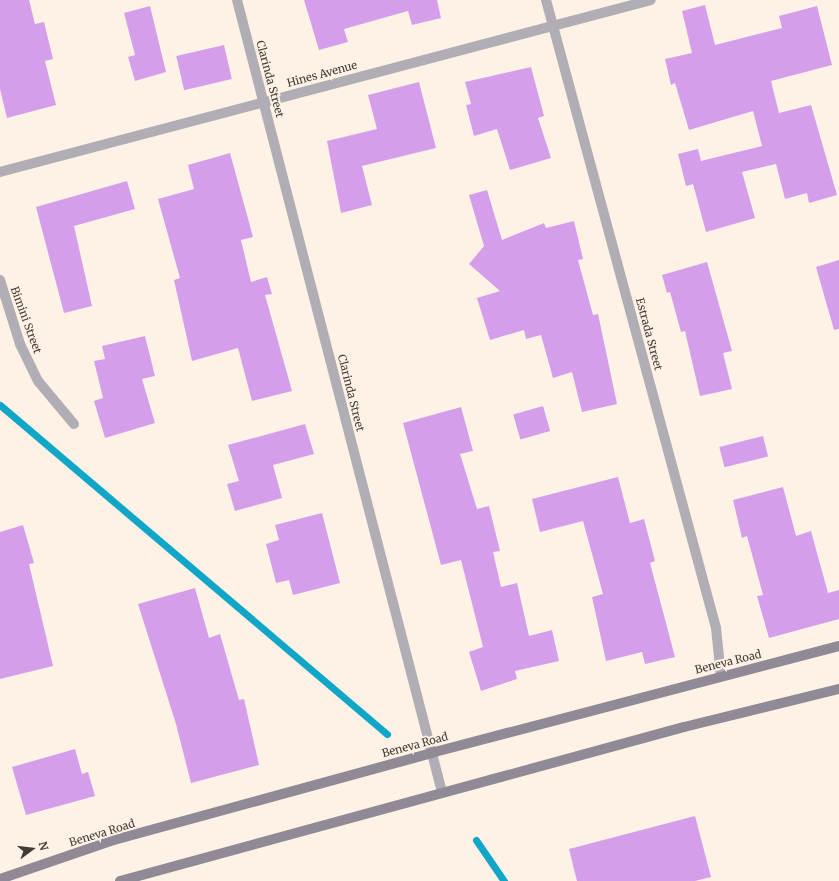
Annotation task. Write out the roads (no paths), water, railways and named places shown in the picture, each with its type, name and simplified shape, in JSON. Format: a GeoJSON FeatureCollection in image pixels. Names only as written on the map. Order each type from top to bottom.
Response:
{"type":"FeatureCollection","features":[{"type":"Feature","properties":{"kind":"main road","name":"Beneva Road"},"geometry":{"type":"LineString","coordinates":[[0,879],[114,840],[431,753],[839,646]]}},
{"type":"Feature","properties":{"kind":"main road"},"geometry":{"type":"LineString","coordinates":[[120,881],[442,792],[839,688]]}},
{"type":"Feature","properties":{"kind":"street","name":"Clarinda Street"},"geometry":{"type":"LineString","coordinates":[[237,0],[442,792]]}},
{"type":"Feature","properties":{"kind":"street","name":"Estrada Street"},"geometry":{"type":"LineString","coordinates":[[546,0],[716,628],[721,676]]}},
{"type":"Feature","properties":{"kind":"street","name":"Hines Avenue"},"geometry":{"type":"LineString","coordinates":[[0,172],[650,0]]}},
{"type":"Feature","properties":{"kind":"street","name":"Bimini Street"},"geometry":{"type":"LineString","coordinates":[[0,280],[20,344],[38,381],[74,424]]}},
{"type":"Feature","properties":{"kind":"waterway"},"geometry":{"type":"LineString","coordinates":[[0,405],[387,734]]}},
{"type":"Feature","properties":{"kind":"waterway"},"geometry":{"type":"LineString","coordinates":[[476,840],[504,881]]}}]}
